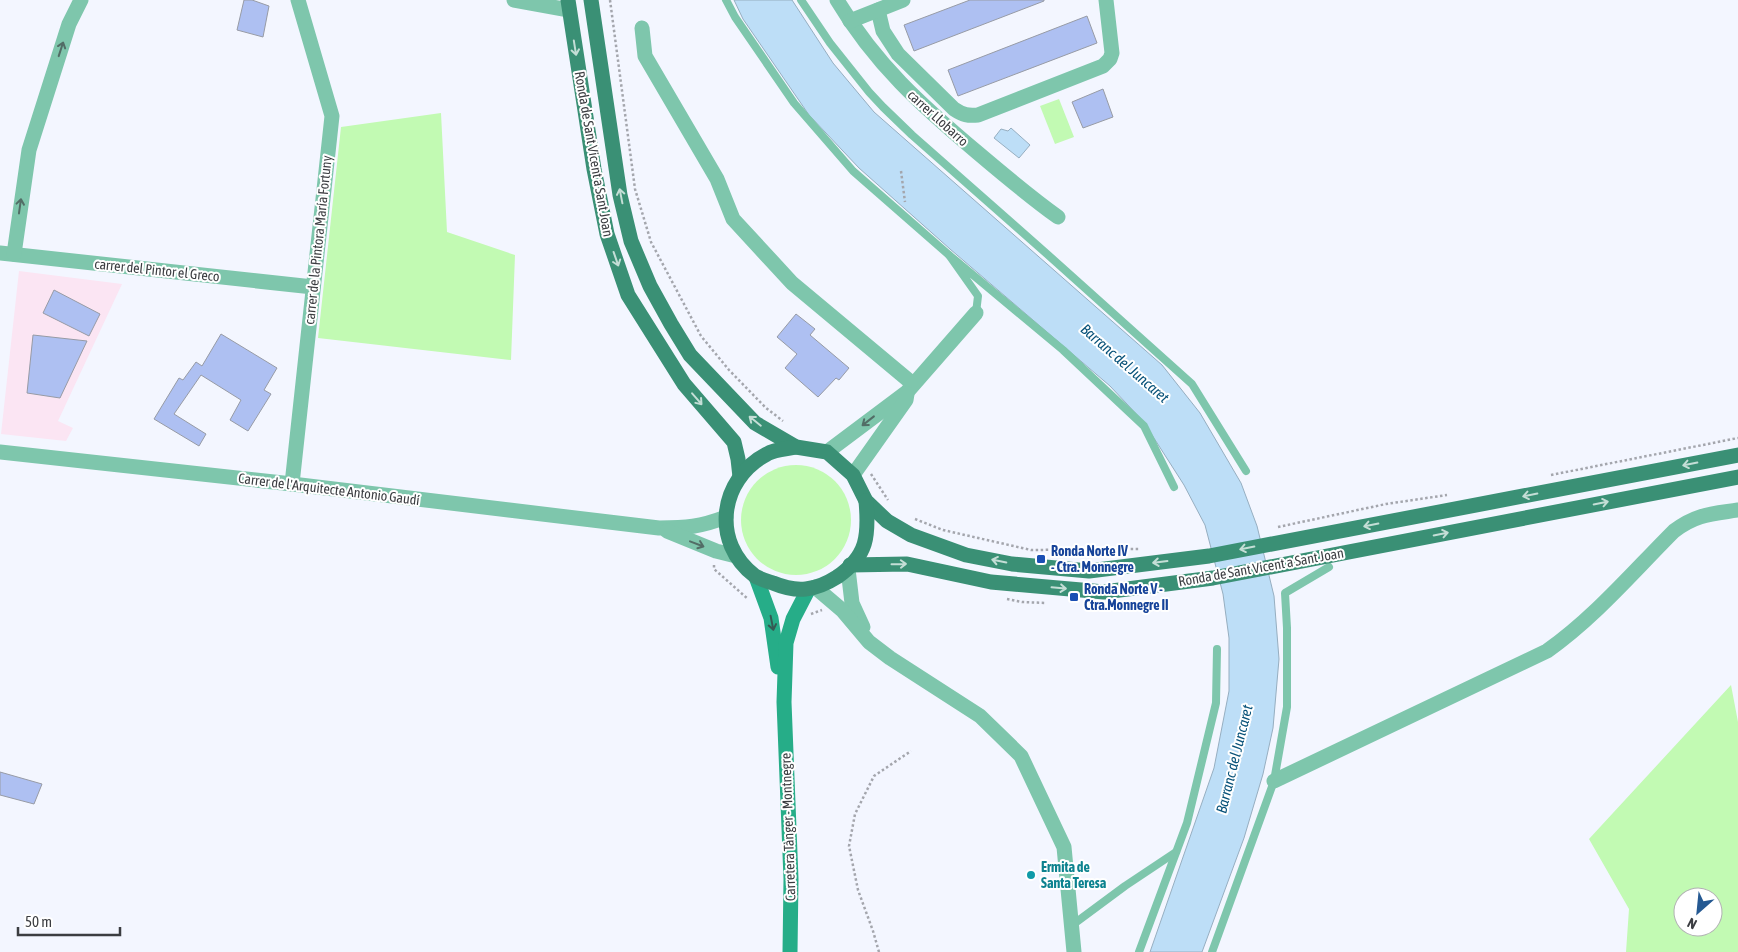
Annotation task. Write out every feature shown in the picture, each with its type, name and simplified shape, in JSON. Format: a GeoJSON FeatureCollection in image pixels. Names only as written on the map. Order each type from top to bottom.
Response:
{"type":"FeatureCollection","features":[{"type":"Feature","properties":{"kind":"main road","name":"Ronda de Sant Vicent a Sant Joan"},"geometry":{"type":"LineString","coordinates":[[591,0],[620,195],[631,241],[650,286],[690,355],[755,423],[796,447],[827,452],[857,470],[866,501],[868,524],[863,549],[849,567],[831,581],[811,589]]}},
{"type":"Feature","properties":{"kind":"main road","name":"Ronda de Sant Vicent a Sant Joan"},"geometry":{"type":"LineString","coordinates":[[568,5],[594,169],[607,234],[628,295],[684,384],[734,442],[740,477]]}},
{"type":"Feature","properties":{"kind":"main road"},"geometry":{"type":"LineString","coordinates":[[796,447],[768,453],[747,466],[731,489],[726,510],[727,533],[736,556],[756,577],[787,589],[811,589]]}},
{"type":"Feature","properties":{"kind":"main road","name":"Ronda de Sant Vicent a Sant Joan"},"geometry":{"type":"LineString","coordinates":[[866,501],[887,521],[911,535],[966,555],[1012,564],[1090,571],[1209,556],[1738,455]]}},
{"type":"Feature","properties":{"kind":"main road","name":"Ronda de Sant Vicent a Sant Joan"},"geometry":{"type":"LineString","coordinates":[[849,567],[906,564],[991,582],[1104,592],[1213,578],[1738,477]]}},
{"type":"Feature","properties":{"kind":"street"},"geometry":{"type":"LineString","coordinates":[[7,254],[29,150],[69,24],[81,0]]}},
{"type":"Feature","properties":{"kind":"street","name":"carrer de la Pintora María Fortuny"},"geometry":{"type":"LineString","coordinates":[[292,484],[332,116],[298,0]]}},
{"type":"Feature","properties":{"kind":"street"},"geometry":{"type":"LineString","coordinates":[[514,0],[568,5]]}},
{"type":"Feature","properties":{"kind":"street","name":"carrer Llobarro"},"geometry":{"type":"LineString","coordinates":[[837,0],[882,64],[923,107],[1037,202],[1058,217]]}},
{"type":"Feature","properties":{"kind":"street"},"geometry":{"type":"LineString","coordinates":[[850,21],[903,0]]}},
{"type":"Feature","properties":{"kind":"street"},"geometry":{"type":"LineString","coordinates":[[878,10],[882,31],[898,54],[954,109],[970,116],[978,115],[1103,66],[1110,59],[1112,53],[1106,0]]}},
{"type":"Feature","properties":{"kind":"street"},"geometry":{"type":"LineString","coordinates":[[642,28],[645,56],[717,179],[733,219],[792,283],[910,388]]}},
{"type":"Feature","properties":{"kind":"street","name":"carrer del Pintor el Greco"},"geometry":{"type":"LineString","coordinates":[[7,254],[313,287]]}},
{"type":"Feature","properties":{"kind":"street"},"geometry":{"type":"LineString","coordinates":[[827,452],[910,388],[976,313]]}},
{"type":"Feature","properties":{"kind":"street"},"geometry":{"type":"LineString","coordinates":[[857,470],[906,400],[910,388]]}},
{"type":"Feature","properties":{"kind":"street","name":"Carrer de l'Arquitecte Antonio Gaudí"},"geometry":{"type":"LineString","coordinates":[[0,452],[292,484],[659,528],[687,528],[707,525],[726,517]]}},
{"type":"Feature","properties":{"kind":"street"},"geometry":{"type":"LineString","coordinates":[[1274,781],[1547,651],[1561,641],[1598,607],[1684,523],[1706,515],[1738,510]]}},
{"type":"Feature","properties":{"kind":"street","name":"Carrer de l'Arquitecte Antonio Gaudí"},"geometry":{"type":"LineString","coordinates":[[659,528],[716,551],[736,556]]}},
{"type":"Feature","properties":{"kind":"street"},"geometry":{"type":"LineString","coordinates":[[849,567],[852,603],[869,642]]}},
{"type":"Feature","properties":{"kind":"street","name":"Carretera Tànger - Montnegre"},"geometry":{"type":"LineString","coordinates":[[756,577],[771,618],[784,702]]}},
{"type":"Feature","properties":{"kind":"street"},"geometry":{"type":"LineString","coordinates":[[811,589],[842,610],[869,642],[890,658],[980,716],[1021,756],[1064,847],[1071,926],[1069,949]]}},
{"type":"Feature","properties":{"kind":"street","name":"Carretera Tànger - Montnegre"},"geometry":{"type":"LineString","coordinates":[[790,952],[791,879],[784,702],[786,643],[792,619],[811,589]]}},
{"type":"Feature","properties":{"kind":"lane"},"geometry":{"type":"LineString","coordinates":[[726,0],[735,17],[794,103],[853,171],[949,255],[1063,350],[1144,426],[1174,487]]}},
{"type":"Feature","properties":{"kind":"lane"},"geometry":{"type":"LineString","coordinates":[[801,0],[830,43],[869,92],[912,135],[1192,384],[1246,471]]}},
{"type":"Feature","properties":{"kind":"lane"},"geometry":{"type":"LineString","coordinates":[[949,255],[978,296],[976,313]]}},
{"type":"Feature","properties":{"kind":"lane"},"geometry":{"type":"LineString","coordinates":[[1212,952],[1274,781],[1287,708],[1285,593],[1329,567]]}},
{"type":"Feature","properties":{"kind":"lane"},"geometry":{"type":"LineString","coordinates":[[1139,952],[1186,823],[1216,703],[1217,649]]}},
{"type":"Feature","properties":{"kind":"lane"},"geometry":{"type":"LineString","coordinates":[[1071,926],[1125,886],[1176,852]]}},
{"type":"Feature","properties":{"kind":"path"},"geometry":{"type":"LineString","coordinates":[[610,0],[635,189],[651,242],[701,336],[729,370],[766,408],[788,426]]}},
{"type":"Feature","properties":{"kind":"path"},"geometry":{"type":"LineString","coordinates":[[1544,476],[1738,438]]}},
{"type":"Feature","properties":{"kind":"path"},"geometry":{"type":"LineString","coordinates":[[857,470],[872,474],[892,504]]}},
{"type":"Feature","properties":{"kind":"path"},"geometry":{"type":"LineString","coordinates":[[1284,526],[1386,504],[1449,494]]}},
{"type":"Feature","properties":{"kind":"path"},"geometry":{"type":"LineString","coordinates":[[908,517],[943,530],[1031,550],[1141,549]]}},
{"type":"Feature","properties":{"kind":"path"},"geometry":{"type":"LineString","coordinates":[[879,952],[858,890],[849,846],[855,814],[874,776],[911,751]]}},
{"type":"Feature","properties":{"kind":"shaded area"},"geometry":{"type":"Polygon","coordinates":[[[19,271],[122,284],[58,421],[73,428],[66,441],[1,434],[19,271]]]}},
{"type":"Feature","properties":{"kind":"green space"},"geometry":{"type":"Polygon","coordinates":[[[1059,99],[1074,137],[1055,144],[1040,106],[1059,99]]]}},
{"type":"Feature","properties":{"kind":"green space"},"geometry":{"type":"Polygon","coordinates":[[[441,113],[447,232],[515,255],[511,360],[318,338],[341,127],[441,113]]]}},
{"type":"Feature","properties":{"kind":"green space"},"geometry":{"type":"Polygon","coordinates":[[[796,465],[817,469],[835,481],[847,499],[851,520],[847,541],[835,559],[817,571],[796,575],[775,571],[757,559],[745,541],[741,520],[745,499],[757,481],[775,469],[796,465]]]}},
{"type":"Feature","properties":{"kind":"green space"},"geometry":{"type":"Polygon","coordinates":[[[1731,685],[1738,722],[1738,952],[1626,952],[1629,909],[1589,839],[1731,685]]]}},
{"type":"Feature","properties":{"kind":"water","name":"Barranc del Juncaret"},"geometry":{"type":"Polygon","coordinates":[[[734,0],[792,0],[833,63],[874,112],[1162,365],[1200,413],[1241,483],[1257,526],[1274,596],[1279,659],[1273,728],[1263,774],[1244,838],[1202,952],[1150,952],[1214,768],[1229,691],[1229,638],[1223,594],[1205,525],[1184,485],[1143,421],[1110,386],[859,168],[809,115],[743,19],[734,0]]]}},
{"type":"Feature","properties":{"kind":"water"},"geometry":{"type":"Polygon","coordinates":[[[1011,128],[1030,145],[1019,158],[994,138],[1001,129],[1008,131],[1011,128]]]}},
{"type":"Feature","properties":{"kind":"building"},"geometry":{"type":"Polygon","coordinates":[[[244,0],[252,0],[269,6],[263,37],[237,30],[244,0]]]}},
{"type":"Feature","properties":{"kind":"building"},"geometry":{"type":"Polygon","coordinates":[[[970,0],[1044,1],[914,51],[904,25],[970,0]]]}},
{"type":"Feature","properties":{"kind":"building"},"geometry":{"type":"Polygon","coordinates":[[[1087,16],[1097,43],[958,96],[948,70],[1087,16]]]}},
{"type":"Feature","properties":{"kind":"building"},"geometry":{"type":"Polygon","coordinates":[[[1103,89],[1113,117],[1083,128],[1072,102],[1103,89]]]}},
{"type":"Feature","properties":{"kind":"building"},"geometry":{"type":"Polygon","coordinates":[[[54,290],[100,314],[89,336],[43,313],[54,290]]]}},
{"type":"Feature","properties":{"kind":"building"},"geometry":{"type":"Polygon","coordinates":[[[796,314],[815,329],[810,335],[849,368],[839,380],[836,378],[818,397],[785,368],[797,354],[777,337],[796,314]]]}},
{"type":"Feature","properties":{"kind":"building"},"geometry":{"type":"Polygon","coordinates":[[[221,334],[277,368],[264,390],[271,394],[248,431],[230,420],[241,400],[201,375],[174,414],[206,434],[199,446],[154,419],[179,378],[183,380],[196,362],[202,366],[221,334]]]}},
{"type":"Feature","properties":{"kind":"building"},"geometry":{"type":"Polygon","coordinates":[[[33,335],[87,341],[60,398],[27,393],[33,335]]]}},
{"type":"Feature","properties":{"kind":"building"},"geometry":{"type":"Polygon","coordinates":[[[0,772],[42,784],[34,804],[0,795],[0,772]]]}},
{"type":"Feature","properties":{"kind":"place","name":"Ronda Norte IV - Ctra. Monnegre"},"geometry":{"type":"Point","coordinates":[1041,559]}},
{"type":"Feature","properties":{"kind":"place","name":"Ronda Norte V - Ctra.Monnegre II"},"geometry":{"type":"Point","coordinates":[1074,597]}},
{"type":"Feature","properties":{"kind":"place","name":"Ermita de Santa Teresa"},"geometry":{"type":"Point","coordinates":[1031,875]}}]}
